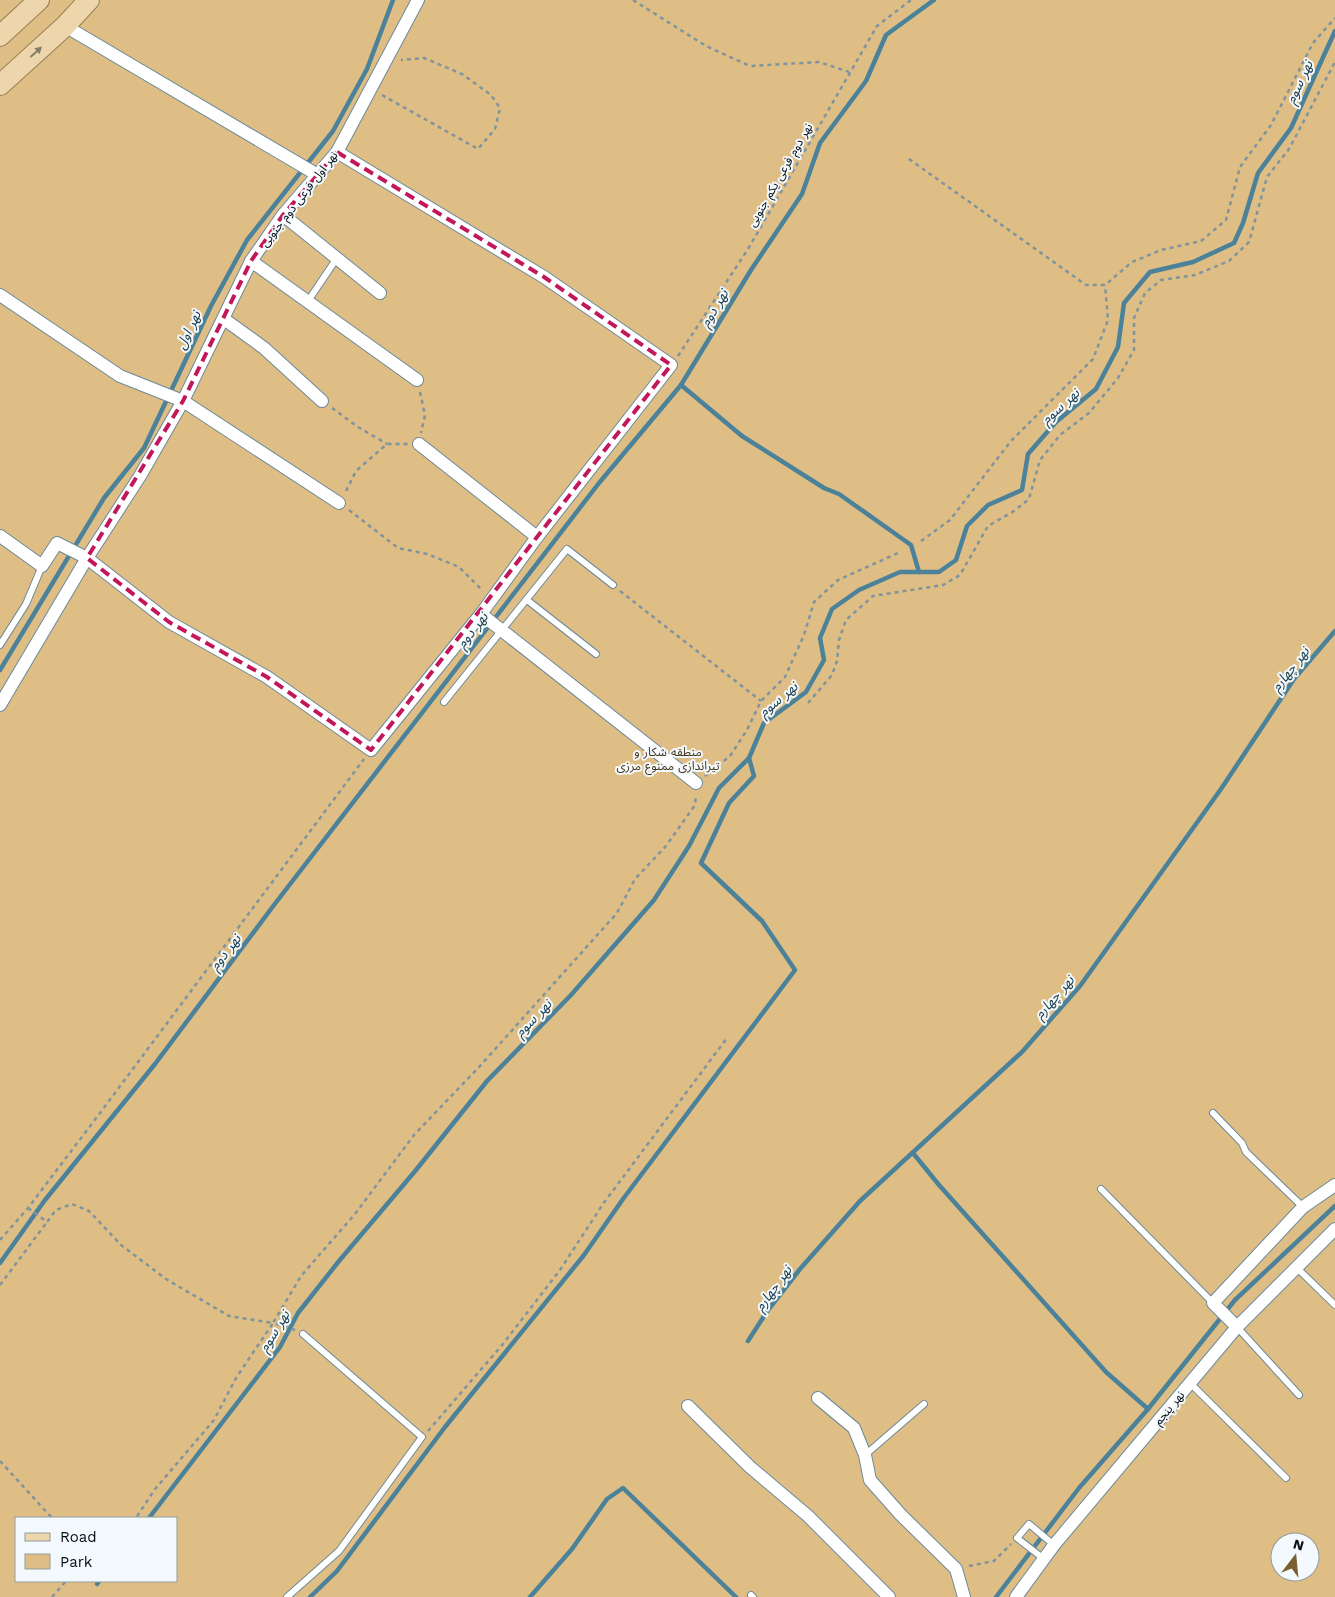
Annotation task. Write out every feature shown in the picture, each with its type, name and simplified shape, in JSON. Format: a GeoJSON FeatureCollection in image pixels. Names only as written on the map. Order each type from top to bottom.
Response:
{"type":"FeatureCollection","features":[{"type":"Feature","properties":{"kind":"main road"},"geometry":{"type":"LineString","coordinates":[[0,36],[39,0]]}},
{"type":"Feature","properties":{"kind":"main road"},"geometry":{"type":"LineString","coordinates":[[0,85],[65,26],[89,0]]}},
{"type":"Feature","properties":{"kind":"street","name":"نهر اول فرعی دوم جنوبی"},"geometry":{"type":"LineString","coordinates":[[0,705],[84,556],[140,476],[179,399],[224,319],[251,261],[314,173],[337,152],[418,0]]}},
{"type":"Feature","properties":{"kind":"street"},"geometry":{"type":"LineString","coordinates":[[65,26],[314,173]]}},
{"type":"Feature","properties":{"kind":"street"},"geometry":{"type":"LineString","coordinates":[[0,536],[42,566],[57,543],[84,556],[169,622],[267,677],[371,750],[484,616],[491,599],[537,537],[671,365],[544,277],[337,152]]}},
{"type":"Feature","properties":{"kind":"street"},"geometry":{"type":"LineString","coordinates":[[283,215],[380,293]]}},
{"type":"Feature","properties":{"kind":"street"},"geometry":{"type":"LineString","coordinates":[[251,261],[417,380]]}},
{"type":"Feature","properties":{"kind":"street"},"geometry":{"type":"LineString","coordinates":[[0,295],[120,376],[179,399],[339,503]]}},
{"type":"Feature","properties":{"kind":"street"},"geometry":{"type":"LineString","coordinates":[[224,319],[264,348],[322,401]]}},
{"type":"Feature","properties":{"kind":"street"},"geometry":{"type":"LineString","coordinates":[[419,444],[537,537]]}},
{"type":"Feature","properties":{"kind":"street"},"geometry":{"type":"LineString","coordinates":[[484,616],[696,783]]}},
{"type":"Feature","properties":{"kind":"street"},"geometry":{"type":"LineString","coordinates":[[1234,1324],[1216,1305],[1303,1207],[1335,1184]]}},
{"type":"Feature","properties":{"kind":"street","name":"نهر پنجم"},"geometry":{"type":"LineString","coordinates":[[1016,1597],[1040,1556],[1190,1383],[1234,1324],[1335,1229]]}},
{"type":"Feature","properties":{"kind":"street"},"geometry":{"type":"LineString","coordinates":[[818,1398],[854,1428],[866,1455],[870,1480],[901,1515],[956,1569],[964,1597]]}},
{"type":"Feature","properties":{"kind":"street"},"geometry":{"type":"LineString","coordinates":[[688,1406],[750,1467],[808,1516],[889,1597]]}},
{"type":"Feature","properties":{"kind":"lane"},"geometry":{"type":"LineString","coordinates":[[308,301],[337,258]]}},
{"type":"Feature","properties":{"kind":"lane"},"geometry":{"type":"LineString","coordinates":[[444,702],[567,549],[613,585]]}},
{"type":"Feature","properties":{"kind":"lane"},"geometry":{"type":"LineString","coordinates":[[0,645],[26,604],[42,566]]}},
{"type":"Feature","properties":{"kind":"lane"},"geometry":{"type":"LineString","coordinates":[[527,600],[596,654]]}},
{"type":"Feature","properties":{"kind":"lane"},"geometry":{"type":"LineString","coordinates":[[1214,1114],[1242,1143],[1246,1152],[1303,1207]]}},
{"type":"Feature","properties":{"kind":"lane"},"geometry":{"type":"LineString","coordinates":[[1101,1189],[1216,1305]]}},
{"type":"Feature","properties":{"kind":"lane"},"geometry":{"type":"LineString","coordinates":[[1296,1267],[1335,1305]]}},
{"type":"Feature","properties":{"kind":"lane"},"geometry":{"type":"LineString","coordinates":[[1234,1324],[1299,1394]]}},
{"type":"Feature","properties":{"kind":"lane"},"geometry":{"type":"LineString","coordinates":[[287,1597],[339,1551],[422,1437],[303,1334]]}},
{"type":"Feature","properties":{"kind":"lane"},"geometry":{"type":"LineString","coordinates":[[1190,1383],[1286,1478]]}},
{"type":"Feature","properties":{"kind":"lane"},"geometry":{"type":"LineString","coordinates":[[866,1455],[924,1404]]}},
{"type":"Feature","properties":{"kind":"lane"},"geometry":{"type":"LineString","coordinates":[[1040,1556],[1017,1538],[1029,1524],[1051,1543]]}},
{"type":"Feature","properties":{"kind":"path"},"geometry":{"type":"LineString","coordinates":[[633,0],[706,46],[750,66],[820,62],[849,72]]}},
{"type":"Feature","properties":{"kind":"path","name":"نهر دوم فرعی یکم جنوبی"},"geometry":{"type":"LineString","coordinates":[[671,365],[748,249],[877,26],[911,0]]}},
{"type":"Feature","properties":{"kind":"path"},"geometry":{"type":"LineString","coordinates":[[909,159],[1086,285],[1105,285],[1132,262],[1161,250],[1201,241],[1226,220],[1240,167],[1271,125],[1313,43],[1335,18]]}},
{"type":"Feature","properties":{"kind":"path"},"geometry":{"type":"LineString","coordinates":[[371,89],[478,149],[495,130],[500,108],[491,95],[462,74],[424,58],[387,61]]}},
{"type":"Feature","properties":{"kind":"path"},"geometry":{"type":"LineString","coordinates":[[808,703],[832,675],[837,660],[839,640],[846,620],[873,596],[943,586],[960,575],[988,526],[1014,512],[1029,499],[1040,460],[1060,435],[1089,413],[1118,378],[1134,350],[1134,318],[1145,292],[1161,280],[1195,275],[1229,260],[1249,242],[1267,177],[1289,149],[1335,62]]}},
{"type":"Feature","properties":{"kind":"path"},"geometry":{"type":"LineString","coordinates":[[921,541],[950,520],[1011,442],[1093,359],[1108,320],[1105,285]]}},
{"type":"Feature","properties":{"kind":"path"},"geometry":{"type":"LineString","coordinates":[[322,401],[358,427],[387,444],[419,444],[424,414],[417,380]]}},
{"type":"Feature","properties":{"kind":"path"},"geometry":{"type":"LineString","coordinates":[[387,444],[356,471],[339,503],[398,548],[428,554],[459,567],[491,599]]}},
{"type":"Feature","properties":{"kind":"path"},"geometry":{"type":"LineString","coordinates":[[137,1517],[155,1489],[214,1420],[236,1378],[301,1276],[355,1214],[414,1135],[480,1066],[617,913],[634,879],[666,846],[695,805],[696,783],[730,756],[747,730],[761,701],[785,677],[804,635],[814,602],[838,580],[898,553]]}},
{"type":"Feature","properties":{"kind":"path"},"geometry":{"type":"LineString","coordinates":[[613,585],[761,701]]}},
{"type":"Feature","properties":{"kind":"path"},"geometry":{"type":"LineString","coordinates":[[0,1240],[28,1208],[243,924],[371,750]]}},
{"type":"Feature","properties":{"kind":"path"},"geometry":{"type":"LineString","coordinates":[[422,1437],[503,1344],[560,1270],[603,1204],[727,1038]]}},
{"type":"Feature","properties":{"kind":"path"},"geometry":{"type":"LineString","coordinates":[[0,1285],[56,1210],[72,1204],[89,1211],[121,1245],[166,1279],[228,1316],[282,1325]]}},
{"type":"Feature","properties":{"kind":"path"},"geometry":{"type":"LineString","coordinates":[[28,1208],[47,1222]]}},
{"type":"Feature","properties":{"kind":"path"},"geometry":{"type":"LineString","coordinates":[[0,1461],[51,1517]]}},
{"type":"Feature","properties":{"kind":"path"},"geometry":{"type":"LineString","coordinates":[[956,1569],[994,1561],[1017,1538]]}},
{"type":"Feature","properties":{"kind":"path"},"geometry":{"type":"LineString","coordinates":[[52,1597],[65,1582]]}},
{"type":"Feature","properties":{"kind":"highlighted area"},"geometry":{"type":"Polygon","coordinates":[[[337,152],[544,277],[671,365],[371,750],[267,677],[169,622],[87,558],[183,401],[251,261],[283,215],[337,152]]]}},
{"type":"Feature","properties":{"kind":"green space","name":"منطقه شکار و تیراندازی ممنوع مرزی"},"geometry":{"type":"Polygon","coordinates":[[[0,0],[1335,0],[1335,1597],[0,1597],[0,0]]]}},
{"type":"Feature","properties":{"kind":"waterway","name":"نهر اول"},"geometry":{"type":"LineString","coordinates":[[0,670],[104,498],[144,448],[211,306],[247,240],[333,131],[367,69],[393,0]]}},
{"type":"Feature","properties":{"kind":"waterway","name":"نهر دوم"},"geometry":{"type":"LineString","coordinates":[[0,1263],[45,1200],[155,1064],[274,905],[599,483],[681,385],[751,270],[802,194],[820,143],[866,81],[886,35],[934,0]]}},
{"type":"Feature","properties":{"kind":"waterway","name":"نهر سوم"},"geometry":{"type":"LineString","coordinates":[[150,1517],[280,1347],[298,1313],[339,1261],[416,1170],[487,1081],[571,995],[654,900],[689,846],[719,788],[749,758],[764,723],[806,692],[824,660],[820,638],[832,609],[859,590],[900,572],[939,572],[956,560],[967,526],[988,505],[1022,490],[1028,454],[1056,422],[1096,389],[1118,347],[1124,303],[1150,272],[1193,262],[1234,243],[1243,223],[1258,173],[1291,128],[1335,31]]}},
{"type":"Feature","properties":{"kind":"waterway"},"geometry":{"type":"LineString","coordinates":[[681,385],[742,436],[824,488],[839,494],[911,545],[919,572]]}},
{"type":"Feature","properties":{"kind":"waterway","name":"نهر چهارم"},"geometry":{"type":"LineString","coordinates":[[748,1341],[768,1310],[800,1269],[860,1201],[1022,1052],[1080,986],[1221,789],[1294,679],[1335,631]]}},
{"type":"Feature","properties":{"kind":"waterway"},"geometry":{"type":"LineString","coordinates":[[310,1597],[337,1571],[445,1427],[584,1255],[623,1199],[795,970],[762,921],[701,863],[729,803],[754,776],[749,758]]}},
{"type":"Feature","properties":{"kind":"waterway"},"geometry":{"type":"LineString","coordinates":[[913,1153],[939,1185],[1106,1372],[1148,1409]]}},
{"type":"Feature","properties":{"kind":"waterway"},"geometry":{"type":"LineString","coordinates":[[996,1597],[1079,1488],[1148,1409],[1235,1300],[1335,1206]]}},
{"type":"Feature","properties":{"kind":"waterway","name":"نهر چهارم"},"geometry":{"type":"LineString","coordinates":[[530,1597],[572,1549],[607,1499],[623,1488],[736,1597]]}}]}
